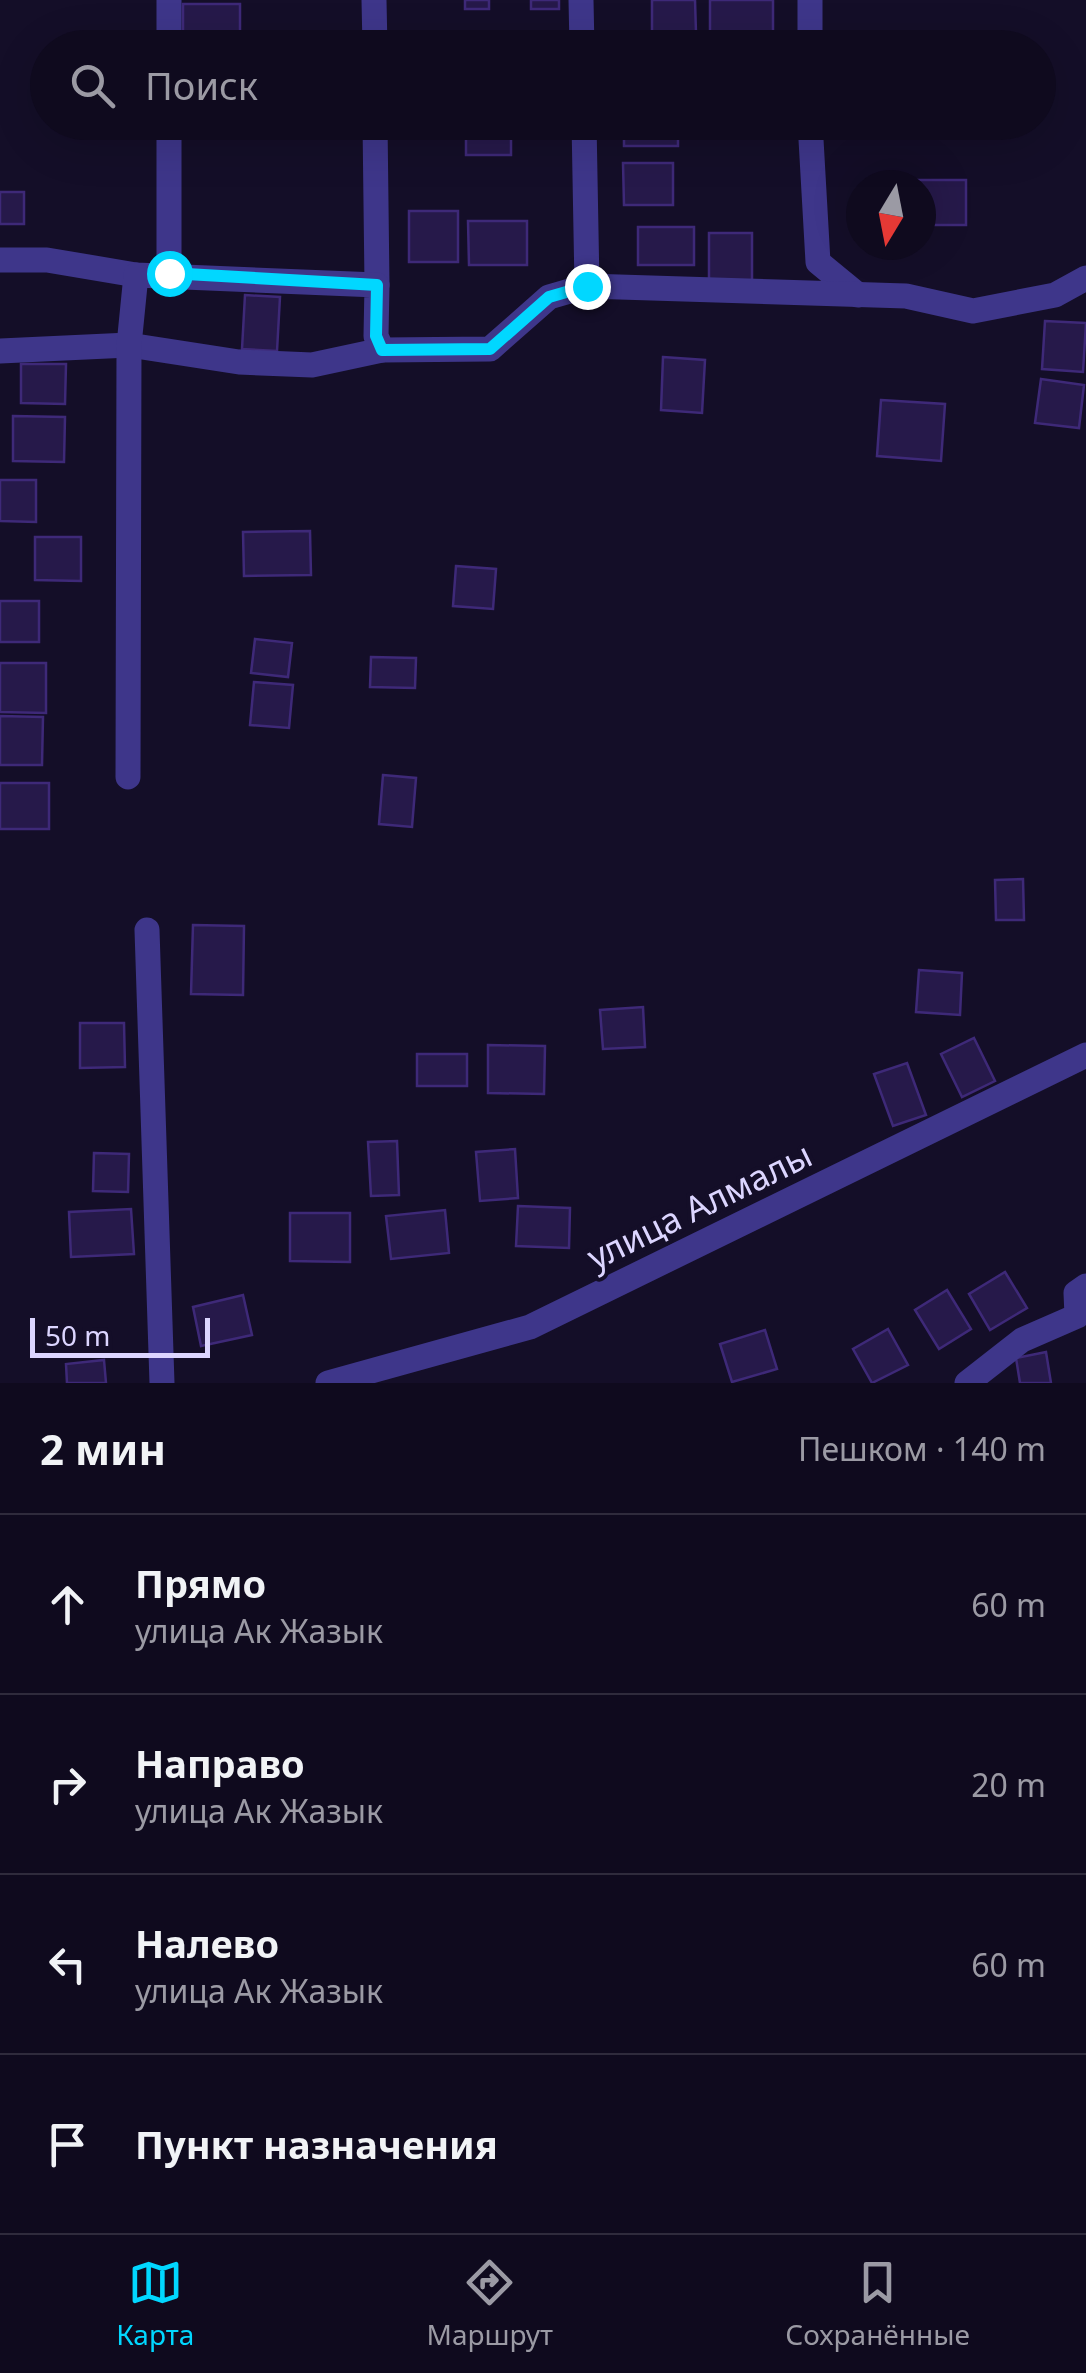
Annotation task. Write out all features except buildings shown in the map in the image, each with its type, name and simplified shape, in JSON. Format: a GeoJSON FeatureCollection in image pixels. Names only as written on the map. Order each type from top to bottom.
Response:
{"type":"FeatureCollection","features":[{"type":"Feature","properties":{"kind":"street"},"geometry":{"type":"LineString","coordinates":[[168,0],[169,30]]}},
{"type":"Feature","properties":{"kind":"street"},"geometry":{"type":"LineString","coordinates":[[374,0],[375,30]]}},
{"type":"Feature","properties":{"kind":"street"},"geometry":{"type":"LineString","coordinates":[[581,0],[582,30]]}},
{"type":"Feature","properties":{"kind":"street"},"geometry":{"type":"LineString","coordinates":[[810,0],[810,30]]}},
{"type":"Feature","properties":{"kind":"street"},"geometry":{"type":"LineString","coordinates":[[169,140],[169,273]]}},
{"type":"Feature","properties":{"kind":"street"},"geometry":{"type":"LineString","coordinates":[[375,140],[376,336],[382,350]]}},
{"type":"Feature","properties":{"kind":"street"},"geometry":{"type":"LineString","coordinates":[[584,140],[587,286]]}},
{"type":"Feature","properties":{"kind":"street"},"geometry":{"type":"LineString","coordinates":[[811,140],[818,262],[858,295]]}},
{"type":"Feature","properties":{"kind":"street"},"geometry":{"type":"LineString","coordinates":[[0,260],[47,260],[136,275],[169,273],[377,285]]}},
{"type":"Feature","properties":{"kind":"street"},"geometry":{"type":"LineString","coordinates":[[128,777],[128,344],[136,275]]}},
{"type":"Feature","properties":{"kind":"street"},"geometry":{"type":"LineString","coordinates":[[0,351],[128,344],[240,362],[312,365],[382,350],[490,349],[549,297],[587,286],[906,296],[973,311],[1055,294],[1086,278]]}},
{"type":"Feature","properties":{"kind":"street"},"geometry":{"type":"LineString","coordinates":[[147,930],[162,1383]]}},
{"type":"Feature","properties":{"kind":"street","name":"улица Алмалы"},"geometry":{"type":"LineString","coordinates":[[328,1383],[530,1326],[1086,1055]]}},
{"type":"Feature","properties":{"kind":"street"},"geometry":{"type":"LineString","coordinates":[[967,1383],[1022,1340],[1077,1316],[1076,1292],[1086,1286]]}},
{"type":"Feature","properties":{"kind":"route"},"geometry":{"type":"LineString","coordinates":[[169,273],[377,285],[376,336],[382,350],[490,349],[549,297],[587,286]]}}]}
